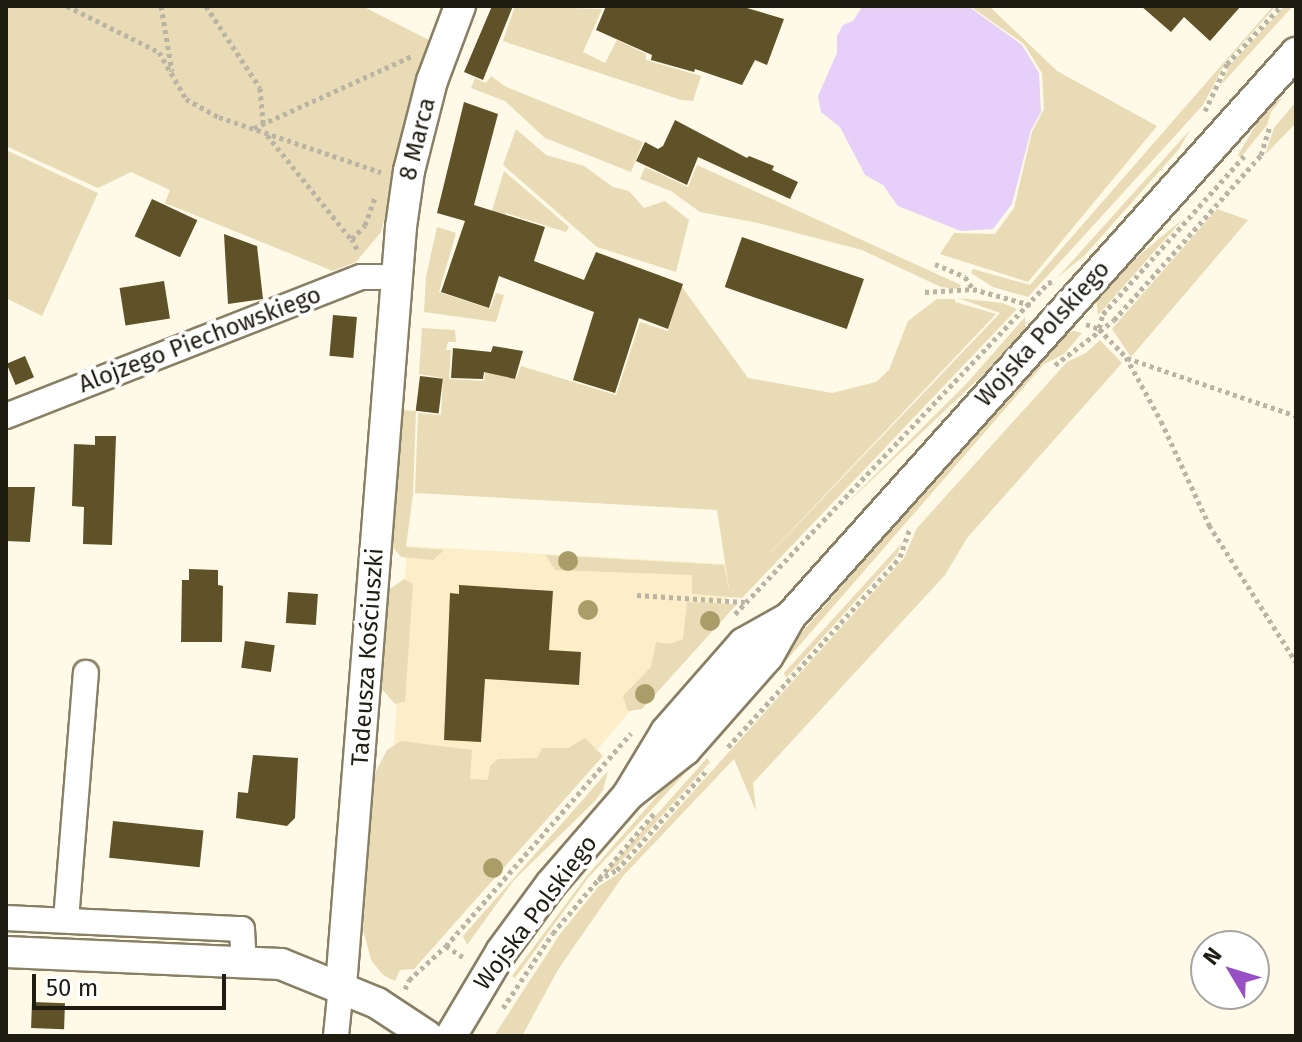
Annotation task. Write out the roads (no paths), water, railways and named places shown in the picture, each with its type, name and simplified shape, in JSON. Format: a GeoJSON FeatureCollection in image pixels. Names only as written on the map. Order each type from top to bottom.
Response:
{"type":"FeatureCollection","features":[{"type":"Feature","properties":{"kind":"street","name":"8 Marca"},"geometry":{"type":"LineString","coordinates":[[396,277],[409,171],[432,81],[460,6]]}},
{"type":"Feature","properties":{"kind":"street","name":"Wojska Polskiego"},"geometry":{"type":"LineString","coordinates":[[451,1036],[501,952],[551,884],[628,795],[666,732],[744,643],[790,617],[1296,53]]}},
{"type":"Feature","properties":{"kind":"street","name":"Alojzego Piechowskiego"},"geometry":{"type":"LineString","coordinates":[[6,416],[361,277],[396,277]]}},
{"type":"Feature","properties":{"kind":"street","name":"Tadeusza Kościuszki"},"geometry":{"type":"LineString","coordinates":[[336,1036],[396,277]]}},
{"type":"Feature","properties":{"kind":"street"},"geometry":{"type":"LineString","coordinates":[[66,920],[86,673]]}},
{"type":"Feature","properties":{"kind":"street"},"geometry":{"type":"LineString","coordinates":[[6,918],[242,929],[244,963]]}},
{"type":"Feature","properties":{"kind":"street"},"geometry":{"type":"LineString","coordinates":[[6,952],[281,964],[341,986],[393,1012],[427,1036]]}}]}
